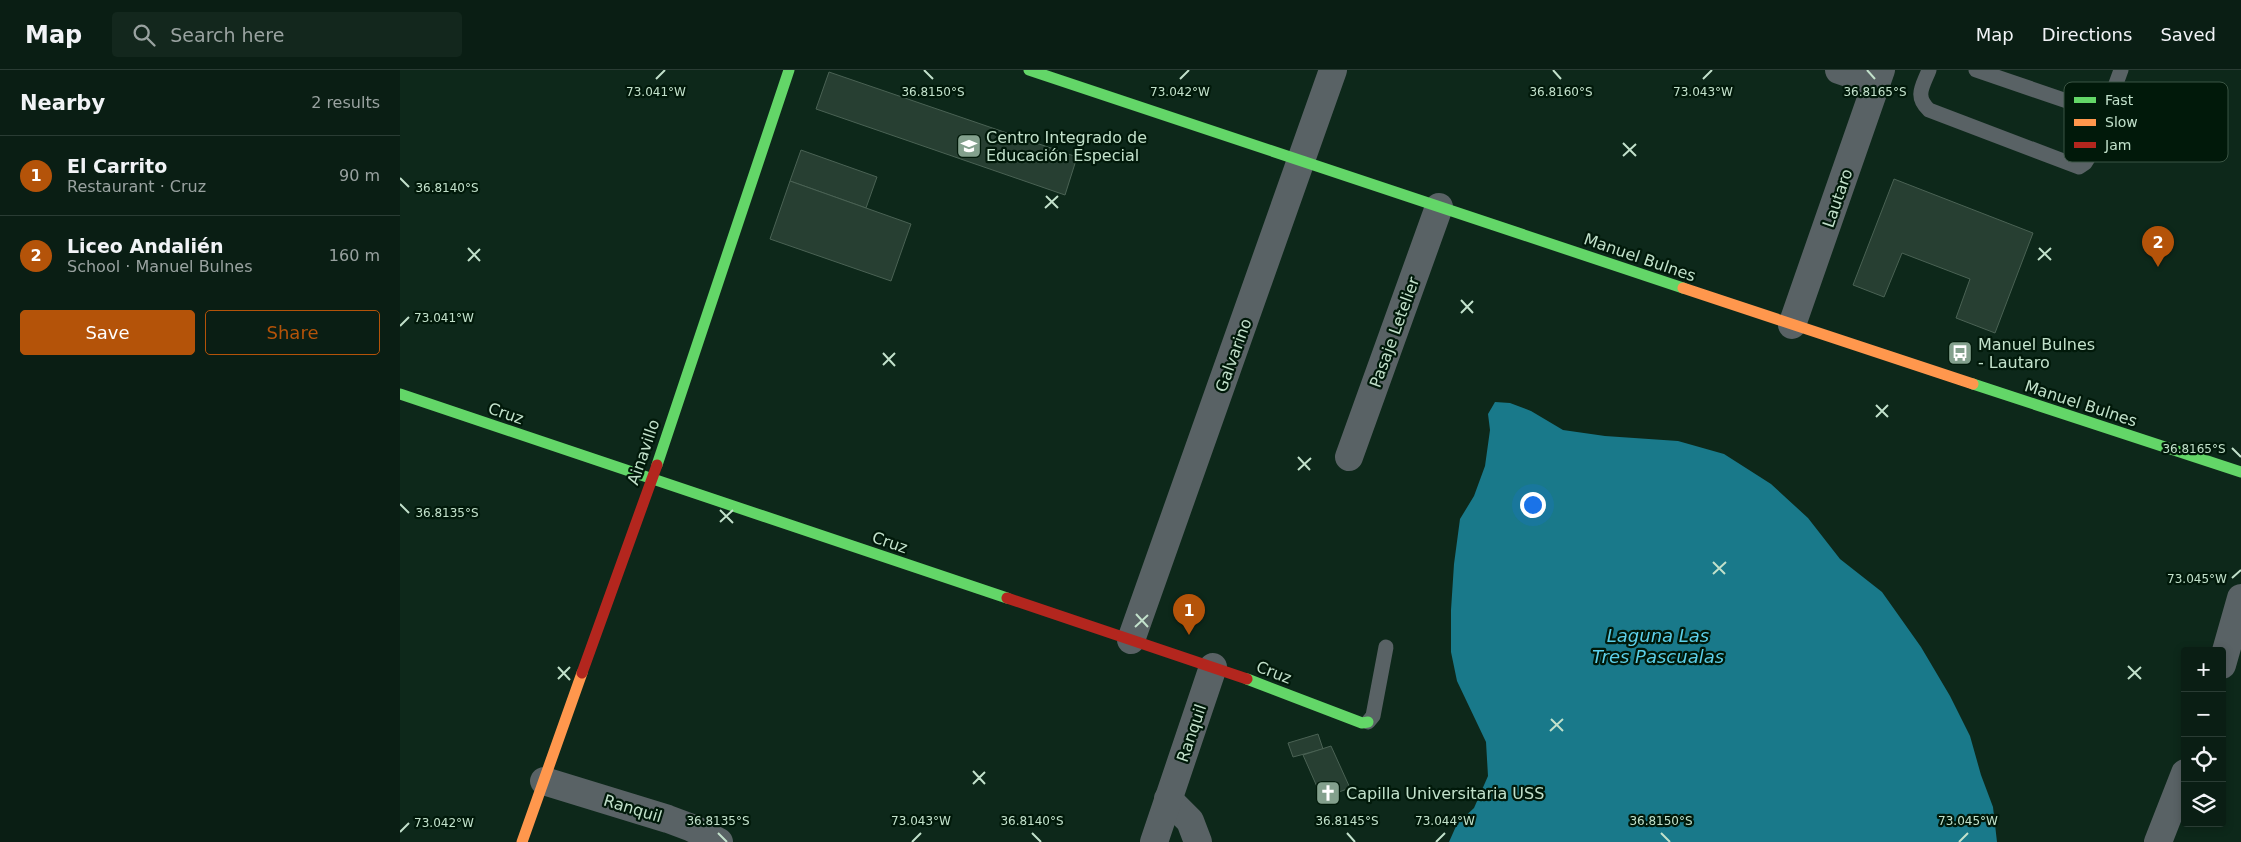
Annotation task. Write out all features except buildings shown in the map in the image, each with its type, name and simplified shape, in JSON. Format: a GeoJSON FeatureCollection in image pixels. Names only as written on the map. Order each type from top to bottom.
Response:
{"type":"FeatureCollection","features":[{"type":"Feature","properties":{"kind":"street","name":"Ainavillo"},"geometry":{"type":"LineString","coordinates":[[522,842],[652,479],[789,70]]}},
{"type":"Feature","properties":{"kind":"street","name":"Manuel Bulnes"},"geometry":{"type":"LineString","coordinates":[[1029,70],[1792,325],[2241,472]]}},
{"type":"Feature","properties":{"kind":"street","name":"Galvarino"},"geometry":{"type":"LineString","coordinates":[[1132,640],[1334,70]]}},
{"type":"Feature","properties":{"kind":"street"},"geometry":{"type":"LineString","coordinates":[[1839,70],[1879,76]]}},
{"type":"Feature","properties":{"kind":"street","name":"Lautaro"},"geometry":{"type":"LineString","coordinates":[[1792,325],[1879,76]]}},
{"type":"Feature","properties":{"kind":"street","name":"Pasaje Letelier"},"geometry":{"type":"LineString","coordinates":[[1349,457],[1439,207]]}},
{"type":"Feature","properties":{"kind":"street","name":"Cruz"},"geometry":{"type":"LineString","coordinates":[[400,394],[1132,640],[1362,723],[1368,722]]}},
{"type":"Feature","properties":{"kind":"street"},"geometry":{"type":"LineString","coordinates":[[2226,651],[2241,598]]}},
{"type":"Feature","properties":{"kind":"street","name":"Ranquil"},"geometry":{"type":"LineString","coordinates":[[1154,842],[1212,668]]}},
{"type":"Feature","properties":{"kind":"street","name":"Ranquil"},"geometry":{"type":"LineString","coordinates":[[544,781],[668,819],[692,828],[718,842]]}},
{"type":"Feature","properties":{"kind":"street"},"geometry":{"type":"LineString","coordinates":[[2158,842],[2181,782]]}},
{"type":"Feature","properties":{"kind":"street"},"geometry":{"type":"LineString","coordinates":[[1168,799],[1190,822],[1198,842]]}},
{"type":"Feature","properties":{"kind":"lane"},"geometry":{"type":"LineString","coordinates":[[1928,70],[1920,95],[1922,103],[1929,110],[2064,161]]}},
{"type":"Feature","properties":{"kind":"lane"},"geometry":{"type":"LineString","coordinates":[[1976,70],[2064,100]]}},
{"type":"Feature","properties":{"kind":"lane"},"geometry":{"type":"LineString","coordinates":[[2117,82],[2121,70]]}},
{"type":"Feature","properties":{"kind":"lane"},"geometry":{"type":"LineString","coordinates":[[2066,162],[2079,167],[2086,162]]}},
{"type":"Feature","properties":{"kind":"lane"},"geometry":{"type":"LineString","coordinates":[[1368,722],[1373,716],[1386,647]]}},
{"type":"Feature","properties":{"kind":"water","name":"Laguna Las Tres Pascualas"},"geometry":{"type":"Polygon","coordinates":[[[1495,402],[1510,403],[1531,411],[1563,430],[1605,436],[1678,441],[1724,454],[1771,484],[1808,518],[1840,559],[1882,592],[1921,647],[1950,696],[1970,736],[1981,775],[1993,807],[1997,842],[1449,842],[1457,824],[1474,808],[1488,776],[1486,742],[1457,681],[1451,652],[1451,610],[1454,564],[1460,519],[1474,496],[1485,466],[1490,430],[1488,414],[1495,402]]]}},
{"type":"Feature","properties":{"kind":"traffic: fast"},"geometry":{"type":"LineString","coordinates":[[657,465],[789,70]]}},
{"type":"Feature","properties":{"kind":"traffic: fast"},"geometry":{"type":"LineString","coordinates":[[1029,70],[1683,288]]}},
{"type":"Feature","properties":{"kind":"traffic: fast"},"geometry":{"type":"LineString","coordinates":[[1973,384],[2241,472]]}},
{"type":"Feature","properties":{"kind":"traffic: fast"},"geometry":{"type":"LineString","coordinates":[[400,394],[1007,598]]}},
{"type":"Feature","properties":{"kind":"traffic: fast"},"geometry":{"type":"LineString","coordinates":[[1247,679],[1362,723],[1368,722]]}},
{"type":"Feature","properties":{"kind":"traffic: slow"},"geometry":{"type":"LineString","coordinates":[[1683,288],[1973,384]]}},
{"type":"Feature","properties":{"kind":"traffic: slow"},"geometry":{"type":"LineString","coordinates":[[522,842],[582,673]]}},
{"type":"Feature","properties":{"kind":"traffic: jam"},"geometry":{"type":"LineString","coordinates":[[582,673],[657,465]]}},
{"type":"Feature","properties":{"kind":"traffic: jam"},"geometry":{"type":"LineString","coordinates":[[1007,598],[1247,679]]}},
{"type":"Feature","properties":{"kind":"place","name":"Centro Integrado de Educación Especial"},"geometry":{"type":"Point","coordinates":[969,146]}},
{"type":"Feature","properties":{"kind":"place","name":"Liceo Andalién"},"geometry":{"type":"Point","coordinates":[2158,267]}},
{"type":"Feature","properties":{"kind":"place","name":"Manuel Bulnes - Lautaro"},"geometry":{"type":"Point","coordinates":[1960,353]}},
{"type":"Feature","properties":{"kind":"place","name":"El Carrito"},"geometry":{"type":"Point","coordinates":[1189,635]}},
{"type":"Feature","properties":{"kind":"place","name":"Capilla Universitaria USS"},"geometry":{"type":"Point","coordinates":[1328,793]}}]}
